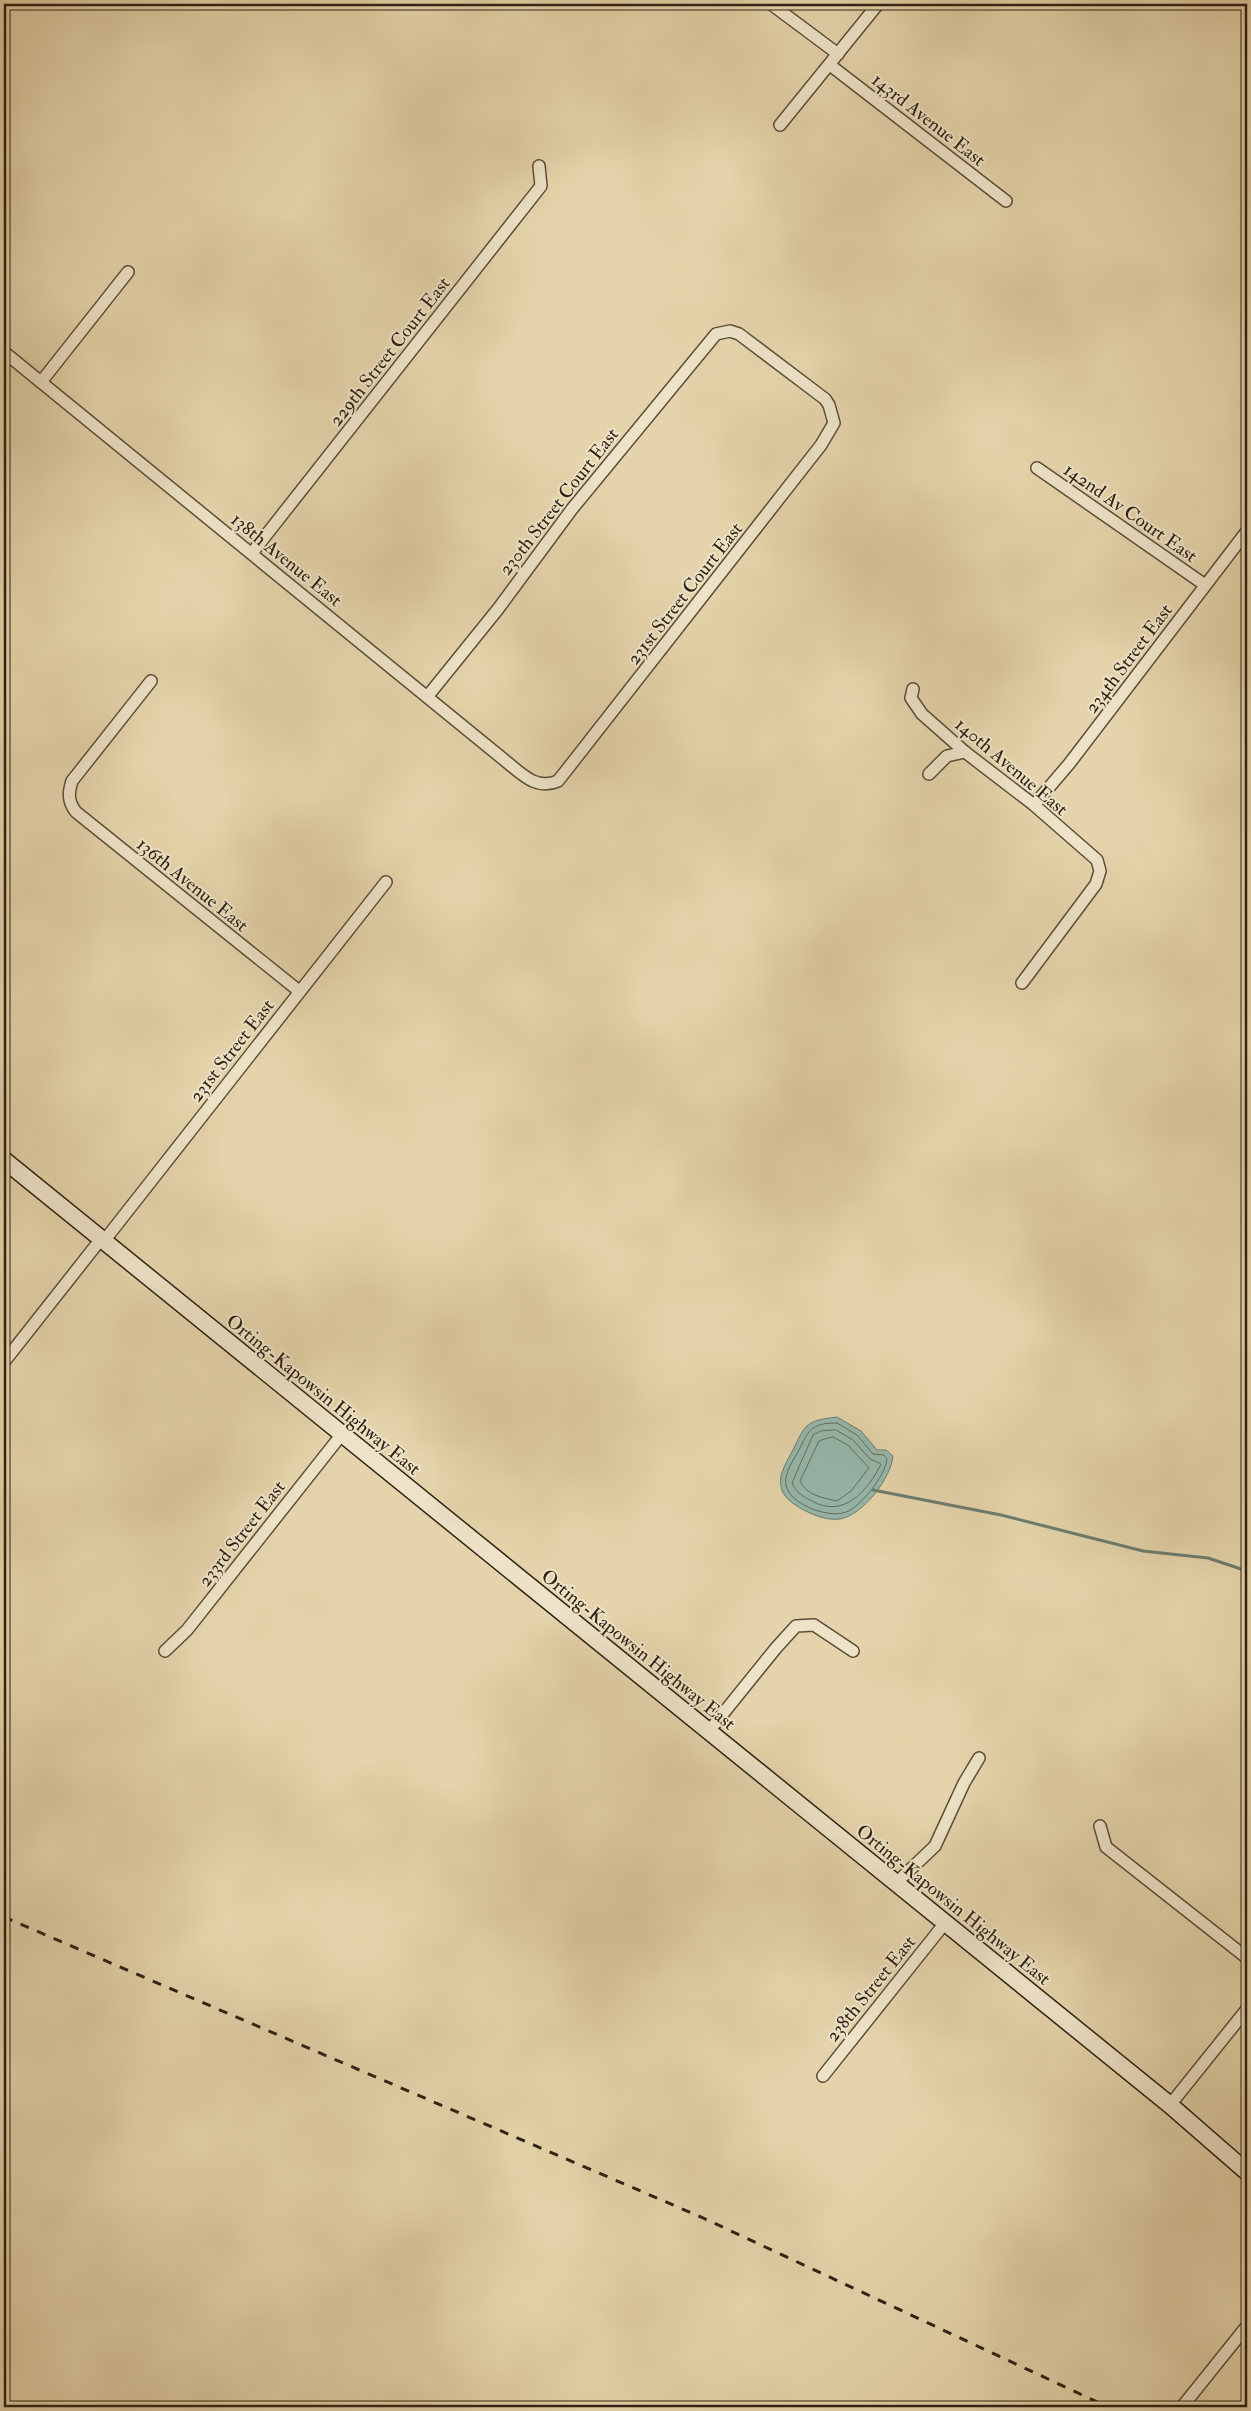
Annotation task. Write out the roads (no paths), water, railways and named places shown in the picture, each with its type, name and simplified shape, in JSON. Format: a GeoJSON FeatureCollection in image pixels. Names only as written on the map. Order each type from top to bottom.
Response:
{"type":"FeatureCollection","features":[{"type":"Feature","properties":{"kind":"main road","name":"Orting-Kapowsin Highway East"},"geometry":{"type":"LineString","coordinates":[[4,1160],[946,1922],[1170,2105],[1247,2172]]}},
{"type":"Feature","properties":{"kind":"street"},"geometry":{"type":"LineString","coordinates":[[771,4],[838,54]]}},
{"type":"Feature","properties":{"kind":"street"},"geometry":{"type":"LineString","coordinates":[[780,125],[878,4]]}},
{"type":"Feature","properties":{"kind":"street","name":"143rd Avenue East"},"geometry":{"type":"LineString","coordinates":[[830,65],[1006,201]]}},
{"type":"Feature","properties":{"kind":"street","name":"229th Street Court East"},"geometry":{"type":"LineString","coordinates":[[252,553],[541,186],[539,166]]}},
{"type":"Feature","properties":{"kind":"street"},"geometry":{"type":"LineString","coordinates":[[41,382],[128,272]]}},
{"type":"Feature","properties":{"kind":"street","name":"230th Street Court East"},"geometry":{"type":"LineString","coordinates":[[428,697],[639,425],[711,337],[722,331],[739,334],[825,399],[832,415]]}},
{"type":"Feature","properties":{"kind":"street","name":"138th Avenue East"},"geometry":{"type":"LineString","coordinates":[[4,352],[526,778],[534,783],[550,784]]}},
{"type":"Feature","properties":{"kind":"street","name":"231st Street Court East"},"geometry":{"type":"LineString","coordinates":[[550,784],[558,781],[821,445],[834,423],[832,415]]}},
{"type":"Feature","properties":{"kind":"street","name":"142nd Av Court East"},"geometry":{"type":"LineString","coordinates":[[1037,468],[1205,585]]}},
{"type":"Feature","properties":{"kind":"street","name":"234th Street East"},"geometry":{"type":"LineString","coordinates":[[1034,805],[1069,764],[1247,531]]}},
{"type":"Feature","properties":{"kind":"street","name":"136th Avenue East"},"geometry":{"type":"LineString","coordinates":[[151,681],[72,781],[69,800],[76,812],[299,991]]}},
{"type":"Feature","properties":{"kind":"street","name":"140th Avenue East"},"geometry":{"type":"LineString","coordinates":[[913,689],[910,698],[922,714],[965,752],[1034,805],[1094,855],[1099,866],[1096,884],[1022,983]]}},
{"type":"Feature","properties":{"kind":"street"},"geometry":{"type":"LineString","coordinates":[[929,774],[947,756],[965,752]]}},
{"type":"Feature","properties":{"kind":"street","name":"231st Street East"},"geometry":{"type":"LineString","coordinates":[[4,1362],[386,882]]}},
{"type":"Feature","properties":{"kind":"street","name":"233rd Street East"},"geometry":{"type":"LineString","coordinates":[[164,1651],[187,1630],[342,1434]]}},
{"type":"Feature","properties":{"kind":"street"},"geometry":{"type":"LineString","coordinates":[[710,1731],[776,1648],[796,1626],[814,1625],[853,1651]]}},
{"type":"Feature","properties":{"kind":"street"},"geometry":{"type":"LineString","coordinates":[[896,1882],[935,1846],[964,1783],[979,1758]]}},
{"type":"Feature","properties":{"kind":"street"},"geometry":{"type":"LineString","coordinates":[[1100,1826],[1106,1847],[1247,1958]]}},
{"type":"Feature","properties":{"kind":"street","name":"238th Street East"},"geometry":{"type":"LineString","coordinates":[[823,2076],[946,1922]]}},
{"type":"Feature","properties":{"kind":"street"},"geometry":{"type":"LineString","coordinates":[[1170,2105],[1247,2009]]}},
{"type":"Feature","properties":{"kind":"street"},"geometry":{"type":"LineString","coordinates":[[1182,2407],[1247,2326]]}},
{"type":"Feature","properties":{"kind":"water"},"geometry":{"type":"Polygon","coordinates":[[[837,1417],[861,1431],[877,1450],[886,1450],[893,1456],[887,1475],[874,1494],[858,1511],[840,1519],[824,1518],[800,1508],[783,1493],[780,1481],[784,1467],[804,1429],[813,1422],[837,1417]]]}},
{"type":"Feature","properties":{"kind":"waterway"},"geometry":{"type":"LineString","coordinates":[[873,1490],[1001,1515],[1143,1551],[1208,1558],[1247,1571]]}},
{"type":"Feature","properties":{"kind":"railway"},"geometry":{"type":"LineString","coordinates":[[4,1917],[701,2217],[1108,2407]]}}]}
